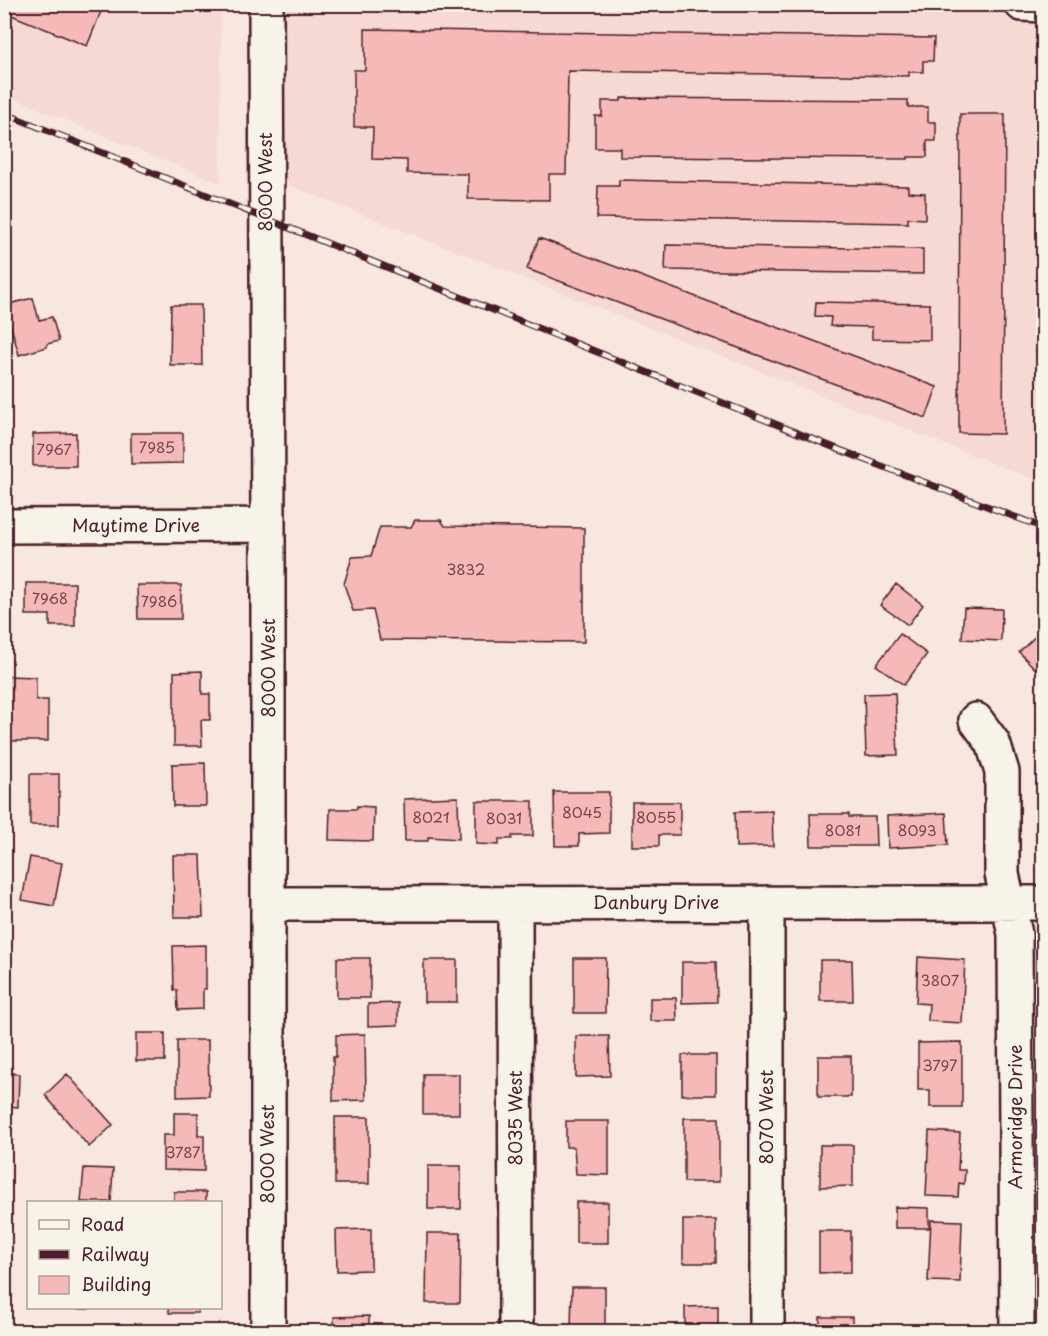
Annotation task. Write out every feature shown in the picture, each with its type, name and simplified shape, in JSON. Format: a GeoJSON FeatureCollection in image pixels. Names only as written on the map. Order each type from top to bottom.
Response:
{"type":"FeatureCollection","features":[{"type":"Feature","properties":{"kind":"street","name":"8000 West"},"geometry":{"type":"LineString","coordinates":[[266,4],[268,1332]]}},
{"type":"Feature","properties":{"kind":"street"},"geometry":{"type":"LineString","coordinates":[[1022,4],[1044,5]]}},
{"type":"Feature","properties":{"kind":"street","name":"Maytime Drive"},"geometry":{"type":"LineString","coordinates":[[4,526],[268,525]]}},
{"type":"Feature","properties":{"kind":"street","name":"Armoridge Drive"},"geometry":{"type":"LineString","coordinates":[[975,720],[993,742],[1002,772],[1002,874],[1016,933],[1030,1177],[1017,1332]]}},
{"type":"Feature","properties":{"kind":"street","name":"8070 West"},"geometry":{"type":"LineString","coordinates":[[767,903],[767,1332]]}},
{"type":"Feature","properties":{"kind":"street","name":"Danbury Drive"},"geometry":{"type":"LineString","coordinates":[[269,904],[1044,903]]}},
{"type":"Feature","properties":{"kind":"street","name":"8035 West"},"geometry":{"type":"LineString","coordinates":[[516,904],[516,1332]]}},
{"type":"Feature","properties":{"kind":"shaded area"},"geometry":{"type":"Polygon","coordinates":[[[4,5],[221,5],[220,183],[5,95],[4,5]]]}},
{"type":"Feature","properties":{"kind":"shaded area"},"geometry":{"type":"Polygon","coordinates":[[[279,5],[1043,5],[1043,483],[278,181],[279,5]]]}},
{"type":"Feature","properties":{"kind":"building"},"geometry":{"type":"Polygon","coordinates":[[[4,4],[104,4],[87,46],[4,12],[4,4]]]}},
{"type":"Feature","properties":{"kind":"building"},"geometry":{"type":"Polygon","coordinates":[[[365,29],[934,38],[933,61],[923,61],[923,72],[909,72],[909,76],[568,71],[566,174],[549,174],[549,200],[468,199],[468,174],[407,173],[407,160],[372,159],[373,127],[354,127],[354,70],[365,70],[365,29]]]}},
{"type":"Feature","properties":{"kind":"building"},"geometry":{"type":"Polygon","coordinates":[[[621,98],[908,100],[908,107],[928,107],[928,122],[936,122],[936,141],[927,141],[927,157],[908,157],[908,159],[620,157],[620,148],[595,148],[595,116],[602,116],[602,101],[621,101],[621,98]]]}},
{"type":"Feature","properties":{"kind":"building"},"geometry":{"type":"Polygon","coordinates":[[[960,114],[1005,114],[1003,434],[959,433],[960,114]]]}},
{"type":"Feature","properties":{"kind":"building"},"geometry":{"type":"Polygon","coordinates":[[[619,180],[908,186],[908,192],[925,193],[925,219],[908,218],[908,223],[597,218],[598,186],[619,186],[619,180]]]}},
{"type":"Feature","properties":{"kind":"building"},"geometry":{"type":"Polygon","coordinates":[[[539,238],[937,387],[926,418],[527,269],[539,238]]]}},
{"type":"Feature","properties":{"kind":"building"},"geometry":{"type":"Polygon","coordinates":[[[666,245],[923,249],[923,274],[665,270],[666,245]]]}},
{"type":"Feature","properties":{"kind":"building"},"geometry":{"type":"Polygon","coordinates":[[[33,298],[39,320],[52,317],[59,341],[19,355],[5,305],[33,298]]]}},
{"type":"Feature","properties":{"kind":"building"},"geometry":{"type":"Polygon","coordinates":[[[816,302],[930,304],[930,340],[872,339],[872,327],[830,326],[831,317],[815,316],[816,302]]]}},
{"type":"Feature","properties":{"kind":"building"},"geometry":{"type":"Polygon","coordinates":[[[171,305],[201,305],[202,365],[170,365],[171,305]]]}},
{"type":"Feature","properties":{"kind":"building"},"geometry":{"type":"Polygon","coordinates":[[[76,433],[76,466],[33,466],[33,434],[76,433]]]}},
{"type":"Feature","properties":{"kind":"building"},"geometry":{"type":"Polygon","coordinates":[[[131,433],[183,433],[183,463],[131,464],[131,433]]]}},
{"type":"Feature","properties":{"kind":"building"},"geometry":{"type":"Polygon","coordinates":[[[415,520],[441,520],[445,526],[584,528],[584,642],[380,640],[373,610],[353,611],[344,584],[352,557],[371,556],[380,527],[411,527],[415,520]]]}},
{"type":"Feature","properties":{"kind":"building"},"geometry":{"type":"Polygon","coordinates":[[[26,583],[75,583],[75,626],[50,626],[50,615],[26,615],[26,583]]]}},
{"type":"Feature","properties":{"kind":"building"},"geometry":{"type":"Polygon","coordinates":[[[896,584],[923,605],[908,625],[880,605],[896,584]]]}},
{"type":"Feature","properties":{"kind":"building"},"geometry":{"type":"Polygon","coordinates":[[[137,585],[181,585],[181,619],[138,619],[137,585]]]}},
{"type":"Feature","properties":{"kind":"building"},"geometry":{"type":"Polygon","coordinates":[[[964,608],[1002,609],[1001,641],[962,639],[964,608]]]}},
{"type":"Feature","properties":{"kind":"building"},"geometry":{"type":"Polygon","coordinates":[[[1044,630],[1044,678],[1019,652],[1044,630]]]}},
{"type":"Feature","properties":{"kind":"building"},"geometry":{"type":"Polygon","coordinates":[[[900,634],[927,654],[904,685],[876,665],[900,634]]]}},
{"type":"Feature","properties":{"kind":"building"},"geometry":{"type":"Polygon","coordinates":[[[202,671],[202,694],[210,694],[210,720],[201,720],[202,746],[174,746],[174,672],[202,671]]]}},
{"type":"Feature","properties":{"kind":"building"},"geometry":{"type":"Polygon","coordinates":[[[6,676],[36,677],[36,700],[48,700],[48,741],[6,741],[6,676]]]}},
{"type":"Feature","properties":{"kind":"building"},"geometry":{"type":"Polygon","coordinates":[[[895,693],[898,755],[866,756],[864,694],[895,693]]]}},
{"type":"Feature","properties":{"kind":"building"},"geometry":{"type":"Polygon","coordinates":[[[205,763],[206,806],[173,806],[172,764],[205,763]]]}},
{"type":"Feature","properties":{"kind":"building"},"geometry":{"type":"Polygon","coordinates":[[[30,774],[59,774],[59,825],[30,825],[30,774]]]}},
{"type":"Feature","properties":{"kind":"building"},"geometry":{"type":"Polygon","coordinates":[[[554,792],[609,792],[609,833],[579,834],[579,846],[555,846],[554,792]]]}},
{"type":"Feature","properties":{"kind":"building"},"geometry":{"type":"Polygon","coordinates":[[[458,797],[459,839],[428,837],[428,841],[405,841],[404,799],[458,797]]]}},
{"type":"Feature","properties":{"kind":"building"},"geometry":{"type":"Polygon","coordinates":[[[476,801],[533,801],[533,836],[512,836],[512,839],[499,839],[499,845],[476,844],[476,801]]]}},
{"type":"Feature","properties":{"kind":"building"},"geometry":{"type":"Polygon","coordinates":[[[632,802],[680,802],[680,835],[659,835],[659,846],[632,846],[632,802]]]}},
{"type":"Feature","properties":{"kind":"building"},"geometry":{"type":"Polygon","coordinates":[[[357,806],[374,807],[373,841],[329,840],[330,809],[357,809],[357,806]]]}},
{"type":"Feature","properties":{"kind":"building"},"geometry":{"type":"Polygon","coordinates":[[[772,811],[773,846],[736,847],[735,812],[772,811]]]}},
{"type":"Feature","properties":{"kind":"building"},"geometry":{"type":"Polygon","coordinates":[[[946,813],[948,845],[888,848],[887,816],[946,813]]]}},
{"type":"Feature","properties":{"kind":"building"},"geometry":{"type":"Polygon","coordinates":[[[810,814],[875,817],[876,846],[811,846],[810,814]]]}},
{"type":"Feature","properties":{"kind":"building"},"geometry":{"type":"Polygon","coordinates":[[[173,855],[201,855],[203,917],[174,917],[173,855]]]}},
{"type":"Feature","properties":{"kind":"building"},"geometry":{"type":"Polygon","coordinates":[[[30,857],[62,863],[54,906],[22,900],[30,857]]]}},
{"type":"Feature","properties":{"kind":"building"},"geometry":{"type":"Polygon","coordinates":[[[206,945],[206,989],[203,989],[203,1009],[178,1010],[177,990],[174,990],[173,946],[206,945]]]}},
{"type":"Feature","properties":{"kind":"building"},"geometry":{"type":"Polygon","coordinates":[[[918,957],[965,960],[962,1023],[928,1021],[929,1004],[916,1003],[918,957]]]}},
{"type":"Feature","properties":{"kind":"building"},"geometry":{"type":"Polygon","coordinates":[[[337,958],[370,958],[370,998],[337,998],[337,958]]]}},
{"type":"Feature","properties":{"kind":"building"},"geometry":{"type":"Polygon","coordinates":[[[574,958],[606,958],[605,1013],[574,1013],[574,958]]]}},
{"type":"Feature","properties":{"kind":"building"},"geometry":{"type":"Polygon","coordinates":[[[424,960],[457,960],[457,1002],[424,1002],[424,960]]]}},
{"type":"Feature","properties":{"kind":"building"},"geometry":{"type":"Polygon","coordinates":[[[820,960],[852,960],[853,1001],[820,1001],[820,960]]]}},
{"type":"Feature","properties":{"kind":"building"},"geometry":{"type":"Polygon","coordinates":[[[682,962],[716,962],[717,1002],[682,1003],[682,962]]]}},
{"type":"Feature","properties":{"kind":"building"},"geometry":{"type":"Polygon","coordinates":[[[650,998],[676,998],[677,1021],[650,1021],[650,998]]]}},
{"type":"Feature","properties":{"kind":"building"},"geometry":{"type":"Polygon","coordinates":[[[398,1003],[398,1025],[368,1026],[368,1004],[398,1003]]]}},
{"type":"Feature","properties":{"kind":"building"},"geometry":{"type":"Polygon","coordinates":[[[136,1033],[165,1033],[165,1061],[136,1061],[136,1033]]]}},
{"type":"Feature","properties":{"kind":"building"},"geometry":{"type":"Polygon","coordinates":[[[365,1034],[366,1100],[333,1101],[333,1057],[336,1057],[336,1035],[365,1034]]]}},
{"type":"Feature","properties":{"kind":"building"},"geometry":{"type":"Polygon","coordinates":[[[576,1036],[609,1036],[610,1076],[576,1077],[576,1036]]]}},
{"type":"Feature","properties":{"kind":"building"},"geometry":{"type":"Polygon","coordinates":[[[177,1040],[208,1040],[209,1096],[177,1097],[177,1040]]]}},
{"type":"Feature","properties":{"kind":"building"},"geometry":{"type":"Polygon","coordinates":[[[962,1042],[962,1107],[930,1107],[930,1090],[918,1090],[918,1043],[962,1042]]]}},
{"type":"Feature","properties":{"kind":"building"},"geometry":{"type":"Polygon","coordinates":[[[682,1055],[716,1055],[716,1095],[682,1095],[682,1055]]]}},
{"type":"Feature","properties":{"kind":"building"},"geometry":{"type":"Polygon","coordinates":[[[818,1056],[851,1056],[851,1097],[818,1097],[818,1056]]]}},
{"type":"Feature","properties":{"kind":"building"},"geometry":{"type":"Polygon","coordinates":[[[4,1073],[19,1074],[18,1107],[4,1106],[4,1073]]]}},
{"type":"Feature","properties":{"kind":"building"},"geometry":{"type":"Polygon","coordinates":[[[67,1074],[113,1125],[89,1147],[45,1095],[67,1074]]]}},
{"type":"Feature","properties":{"kind":"building"},"geometry":{"type":"Polygon","coordinates":[[[423,1074],[459,1074],[459,1114],[423,1114],[423,1074]]]}},
{"type":"Feature","properties":{"kind":"building"},"geometry":{"type":"Polygon","coordinates":[[[174,1113],[198,1113],[198,1135],[204,1135],[204,1171],[163,1170],[163,1135],[174,1135],[174,1113]]]}},
{"type":"Feature","properties":{"kind":"building"},"geometry":{"type":"Polygon","coordinates":[[[335,1117],[369,1117],[369,1184],[335,1184],[335,1117]]]}},
{"type":"Feature","properties":{"kind":"building"},"geometry":{"type":"Polygon","coordinates":[[[684,1118],[719,1118],[719,1182],[684,1182],[684,1118]]]}},
{"type":"Feature","properties":{"kind":"building"},"geometry":{"type":"Polygon","coordinates":[[[566,1121],[609,1121],[609,1175],[576,1174],[574,1147],[566,1147],[566,1121]]]}},
{"type":"Feature","properties":{"kind":"building"},"geometry":{"type":"Polygon","coordinates":[[[929,1131],[960,1133],[958,1170],[965,1170],[964,1184],[959,1183],[958,1197],[926,1196],[929,1131]]]}},
{"type":"Feature","properties":{"kind":"building"},"geometry":{"type":"Polygon","coordinates":[[[820,1145],[853,1145],[853,1186],[820,1187],[820,1145]]]}},
{"type":"Feature","properties":{"kind":"building"},"geometry":{"type":"Polygon","coordinates":[[[428,1166],[461,1166],[461,1209],[428,1209],[428,1166]]]}},
{"type":"Feature","properties":{"kind":"building"},"geometry":{"type":"Polygon","coordinates":[[[84,1168],[113,1169],[111,1201],[81,1201],[84,1168]]]}},
{"type":"Feature","properties":{"kind":"building"},"geometry":{"type":"Polygon","coordinates":[[[174,1192],[206,1192],[206,1201],[174,1201],[174,1192]]]}},
{"type":"Feature","properties":{"kind":"building"},"geometry":{"type":"Polygon","coordinates":[[[576,1202],[608,1202],[608,1243],[576,1243],[576,1202]]]}},
{"type":"Feature","properties":{"kind":"building"},"geometry":{"type":"Polygon","coordinates":[[[895,1207],[929,1208],[929,1228],[895,1228],[895,1207]]]}},
{"type":"Feature","properties":{"kind":"building"},"geometry":{"type":"Polygon","coordinates":[[[683,1220],[716,1220],[716,1263],[683,1263],[683,1220]]]}},
{"type":"Feature","properties":{"kind":"building"},"geometry":{"type":"Polygon","coordinates":[[[931,1220],[962,1221],[960,1282],[928,1281],[931,1220]]]}},
{"type":"Feature","properties":{"kind":"building"},"geometry":{"type":"Polygon","coordinates":[[[371,1229],[371,1270],[337,1271],[336,1230],[371,1229]]]}},
{"type":"Feature","properties":{"kind":"building"},"geometry":{"type":"Polygon","coordinates":[[[819,1231],[851,1231],[851,1272],[819,1273],[819,1231]]]}},
{"type":"Feature","properties":{"kind":"building"},"geometry":{"type":"Polygon","coordinates":[[[427,1233],[461,1233],[460,1303],[426,1303],[427,1233]]]}},
{"type":"Feature","properties":{"kind":"building"},"geometry":{"type":"Polygon","coordinates":[[[572,1287],[605,1287],[605,1330],[571,1329],[572,1287]]]}},
{"type":"Feature","properties":{"kind":"building"},"geometry":{"type":"Polygon","coordinates":[[[718,1306],[718,1332],[685,1332],[685,1307],[718,1306]]]}},
{"type":"Feature","properties":{"kind":"building"},"geometry":{"type":"Polygon","coordinates":[[[169,1309],[198,1309],[198,1313],[169,1313],[169,1309]]]}},
{"type":"Feature","properties":{"kind":"building"},"geometry":{"type":"Polygon","coordinates":[[[369,1316],[369,1332],[334,1332],[334,1317],[369,1316]]]}},
{"type":"Feature","properties":{"kind":"building"},"geometry":{"type":"Polygon","coordinates":[[[820,1317],[852,1317],[852,1332],[820,1332],[820,1317]]]}},
{"type":"Feature","properties":{"kind":"building"},"geometry":{"type":"Polygon","coordinates":[[[918,1327],[961,1329],[961,1332],[918,1332],[918,1327]]]}},
{"type":"Feature","properties":{"kind":"building"},"geometry":{"type":"Polygon","coordinates":[[[46,1330],[94,1330],[94,1332],[46,1332],[46,1330]]]}},
{"type":"Feature","properties":{"kind":"building"},"geometry":{"type":"Polygon","coordinates":[[[428,1330],[467,1330],[467,1332],[428,1332],[428,1330]]]}},
{"type":"Feature","properties":{"kind":"railway"},"geometry":{"type":"LineString","coordinates":[[4,113],[840,450],[1044,528]]}}]}
